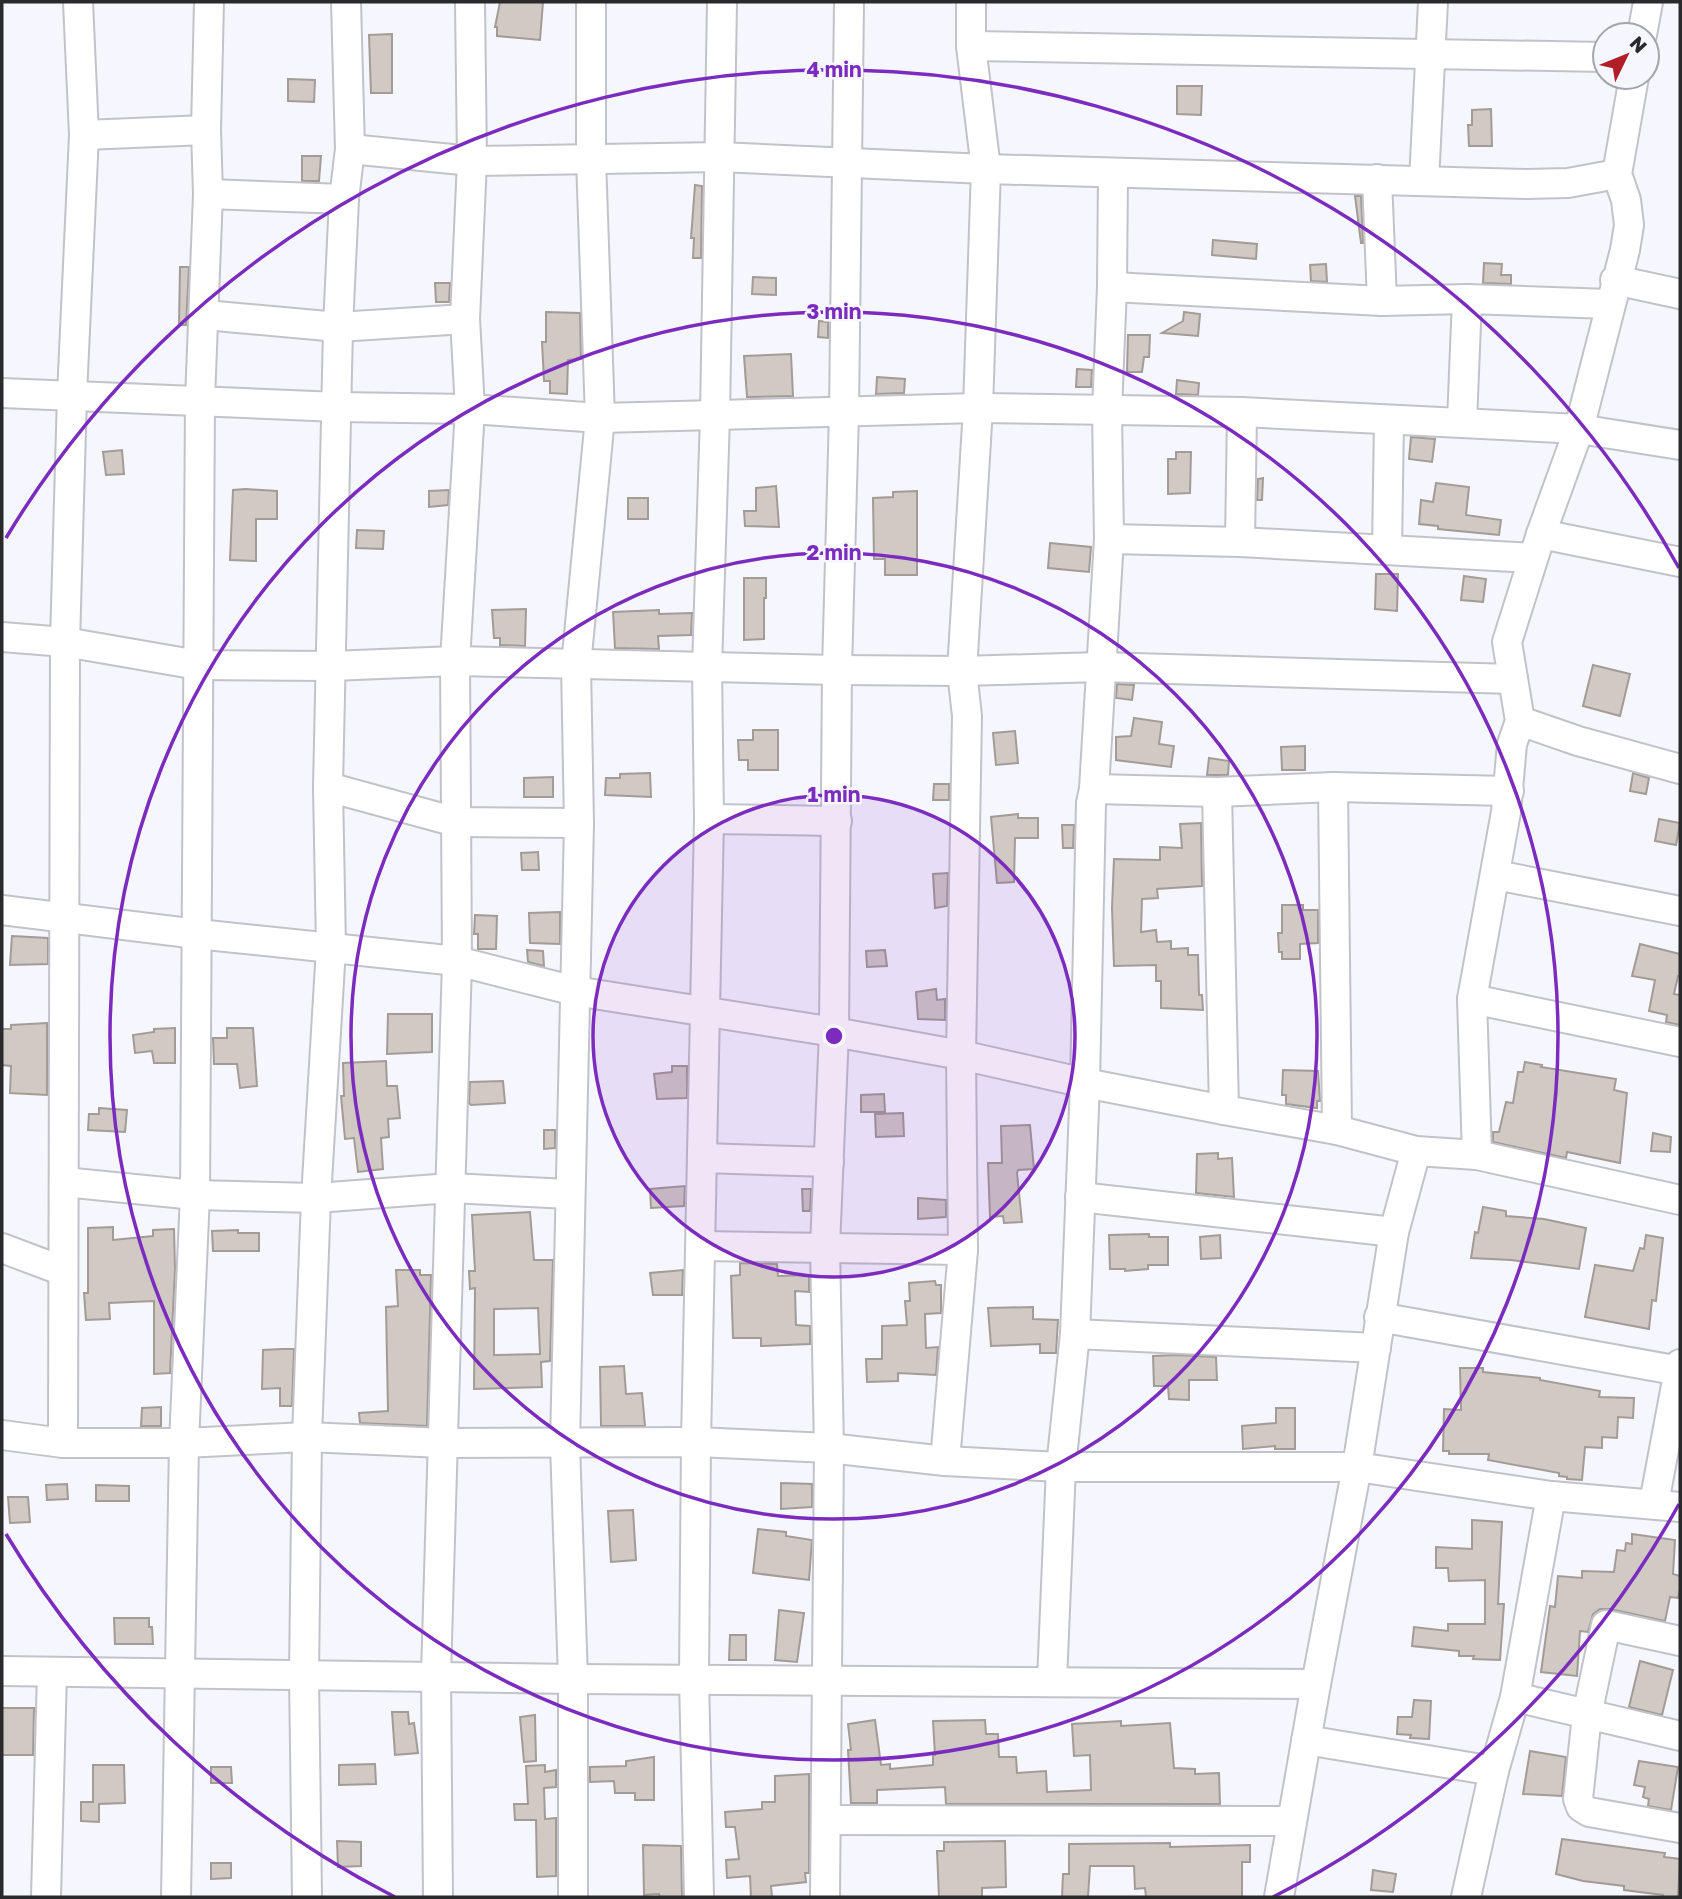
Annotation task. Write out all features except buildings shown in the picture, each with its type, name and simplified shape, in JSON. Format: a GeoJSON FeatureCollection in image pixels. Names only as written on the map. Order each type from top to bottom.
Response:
{"type":"FeatureCollection","features":[{"type":"Feature","properties":{"kind":"street"},"geometry":{"type":"LineString","coordinates":[[63,1443],[65,642],[72,396],[84,135],[78,2]]}},
{"type":"Feature","properties":{"kind":"street"},"geometry":{"type":"LineString","coordinates":[[176,1897],[184,1443],[195,1195],[200,400],[208,194],[206,130],[209,2]]}},
{"type":"Feature","properties":{"kind":"street"},"geometry":{"type":"LineString","coordinates":[[307,1897],[304,1674],[307,1437],[316,1198],[331,948],[328,787],[338,327],[344,199],[350,149],[346,2]]}},
{"type":"Feature","properties":{"kind":"street"},"geometry":{"type":"LineString","coordinates":[[438,1897],[436,1675],[457,961],[455,661],[470,409],[465,319],[472,161],[470,2]]}},
{"type":"Feature","properties":{"kind":"street"},"geometry":{"type":"LineString","coordinates":[[573,1897],[573,1679],[565,1444],[579,823],[576,665],[600,418],[591,159],[591,2]]}},
{"type":"Feature","properties":{"kind":"street"},"geometry":{"type":"LineString","coordinates":[[699,1897],[694,1678],[696,1443],[709,819],[707,667],[715,416],[722,2]]}},
{"type":"Feature","properties":{"kind":"street"},"geometry":{"type":"LineString","coordinates":[[825,1897],[829,1448],[825,1247],[834,1032],[837,670],[844,413],[849,2]]}},
{"type":"Feature","properties":{"kind":"street"},"geometry":{"type":"LineString","coordinates":[[944,1461],[963,1250],[961,1055],[967,716],[962,671],[978,408],[986,169],[971,46],[971,2]]}},
{"type":"Feature","properties":{"kind":"street"},"geometry":{"type":"LineString","coordinates":[[1424,181],[1433,2]]}},
{"type":"Feature","properties":{"kind":"street"},"geometry":{"type":"LineString","coordinates":[[1645,21],[1648,2]]}},
{"type":"Feature","properties":{"kind":"street"},"geometry":{"type":"LineString","coordinates":[[971,46],[1591,57]]}},
{"type":"Feature","properties":{"kind":"street"},"geometry":{"type":"LineString","coordinates":[[1478,1155],[1472,999],[1496,875],[1509,791],[1512,744],[1520,721],[1507,642],[1537,546],[1579,429],[1629,225],[1626,200],[1617,174],[1632,91]]}},
{"type":"Feature","properties":{"kind":"street"},"geometry":{"type":"LineString","coordinates":[[84,135],[206,130]]}},
{"type":"Feature","properties":{"kind":"street"},"geometry":{"type":"LineString","coordinates":[[350,149],[472,161],[720,157],[986,169],[1527,184],[1569,183],[1617,174]]}},
{"type":"Feature","properties":{"kind":"street"},"geometry":{"type":"LineString","coordinates":[[1052,1681],[1061,1467],[1074,1335],[1085,1083],[1091,803],[1109,539],[1107,411],[1113,173]]}},
{"type":"Feature","properties":{"kind":"street"},"geometry":{"type":"LineString","coordinates":[[1377,179],[1382,300]]}},
{"type":"Feature","properties":{"kind":"street"},"geometry":{"type":"LineString","coordinates":[[208,194],[344,199]]}},
{"type":"Feature","properties":{"kind":"street"},"geometry":{"type":"LineString","coordinates":[[1112,287],[1382,300],[1612,292],[1680,294]]}},
{"type":"Feature","properties":{"kind":"street"},"geometry":{"type":"LineString","coordinates":[[1461,422],[1467,299]]}},
{"type":"Feature","properties":{"kind":"street"},"geometry":{"type":"LineString","coordinates":[[205,314],[338,327],[465,319]]}},
{"type":"Feature","properties":{"kind":"street"},"geometry":{"type":"LineString","coordinates":[[2,393],[338,407],[470,409],[600,418],[978,408],[1242,412],[1579,429],[1680,445]]}},
{"type":"Feature","properties":{"kind":"street"},"geometry":{"type":"LineString","coordinates":[[1240,542],[1242,412]]}},
{"type":"Feature","properties":{"kind":"street"},"geometry":{"type":"LineString","coordinates":[[1387,550],[1389,421]]}},
{"type":"Feature","properties":{"kind":"street"},"geometry":{"type":"LineString","coordinates":[[1109,539],[1240,542],[1387,550],[1537,546],[1680,562]]}},
{"type":"Feature","properties":{"kind":"street"},"geometry":{"type":"LineString","coordinates":[[2,637],[65,642],[198,665],[331,666],[455,661],[837,670],[962,671],[1100,667],[1513,678]]}},
{"type":"Feature","properties":{"kind":"street"},"geometry":{"type":"LineString","coordinates":[[1520,721],[1577,741],[1680,769]]}},
{"type":"Feature","properties":{"kind":"street"},"geometry":{"type":"LineString","coordinates":[[328,787],[456,822],[579,823]]}},
{"type":"Feature","properties":{"kind":"street"},"geometry":{"type":"LineString","coordinates":[[1094,789],[1217,792],[1333,787],[1509,791]]}},
{"type":"Feature","properties":{"kind":"street"},"geometry":{"type":"LineString","coordinates":[[1333,787],[1337,1130]]}},
{"type":"Feature","properties":{"kind":"street"},"geometry":{"type":"LineString","coordinates":[[1217,792],[1224,1111]]}},
{"type":"Feature","properties":{"kind":"street"},"geometry":{"type":"LineString","coordinates":[[709,819],[837,821]]}},
{"type":"Feature","properties":{"kind":"street"},"geometry":{"type":"LineString","coordinates":[[1496,875],[1680,911]]}},
{"type":"Feature","properties":{"kind":"street"},"geometry":{"type":"LineString","coordinates":[[2,910],[197,934],[457,961],[575,992],[834,1032],[961,1055],[1224,1111],[1337,1130],[1416,1151],[1478,1155],[1680,1200]]}},
{"type":"Feature","properties":{"kind":"street"},"geometry":{"type":"LineString","coordinates":[[1472,999],[1680,1042]]}},
{"type":"Feature","properties":{"kind":"street"},"geometry":{"type":"LineString","coordinates":[[1279,1897],[1357,1467],[1394,1233],[1416,1151]]}},
{"type":"Feature","properties":{"kind":"street"},"geometry":{"type":"LineString","coordinates":[[702,1158],[829,1162]]}},
{"type":"Feature","properties":{"kind":"street"},"geometry":{"type":"LineString","coordinates":[[64,1182],[195,1195],[316,1198],[451,1188],[569,1194]]}},
{"type":"Feature","properties":{"kind":"street"},"geometry":{"type":"LineString","coordinates":[[1080,1197],[1394,1233]]}},
{"type":"Feature","properties":{"kind":"street"},"geometry":{"type":"LineString","coordinates":[[701,1246],[963,1250]]}},
{"type":"Feature","properties":{"kind":"street"},"geometry":{"type":"LineString","coordinates":[[2,1248],[63,1271]]}},
{"type":"Feature","properties":{"kind":"street"},"geometry":{"type":"LineString","coordinates":[[2,1435],[63,1443],[184,1443],[307,1437],[443,1443],[696,1443],[829,1448],[944,1461],[1061,1467],[1357,1467],[1551,1496],[1667,1505],[1680,1368],[1379,1317]]}},
{"type":"Feature","properties":{"kind":"street"},"geometry":{"type":"LineString","coordinates":[[1074,1335],[1376,1348]]}},
{"type":"Feature","properties":{"kind":"street"},"geometry":{"type":"LineString","coordinates":[[1466,1897],[1494,1771],[1515,1698],[1551,1496]]}},
{"type":"Feature","properties":{"kind":"street"},"geometry":{"type":"LineString","coordinates":[[1680,1642],[1606,1625],[1587,1715],[1578,1799],[1581,1807],[1589,1812],[1680,1828]]}},
{"type":"Feature","properties":{"kind":"street"},"geometry":{"type":"LineString","coordinates":[[2,1671],[573,1679],[1316,1684]]}},
{"type":"Feature","properties":{"kind":"street"},"geometry":{"type":"LineString","coordinates":[[46,1897],[52,1672]]}},
{"type":"Feature","properties":{"kind":"street"},"geometry":{"type":"LineString","coordinates":[[1515,1698],[1680,1735]]}},
{"type":"Feature","properties":{"kind":"street"},"geometry":{"type":"LineString","coordinates":[[1306,1740],[1494,1771]]}},
{"type":"Feature","properties":{"kind":"street"},"geometry":{"type":"LineString","coordinates":[[827,1820],[1292,1821]]}}]}
